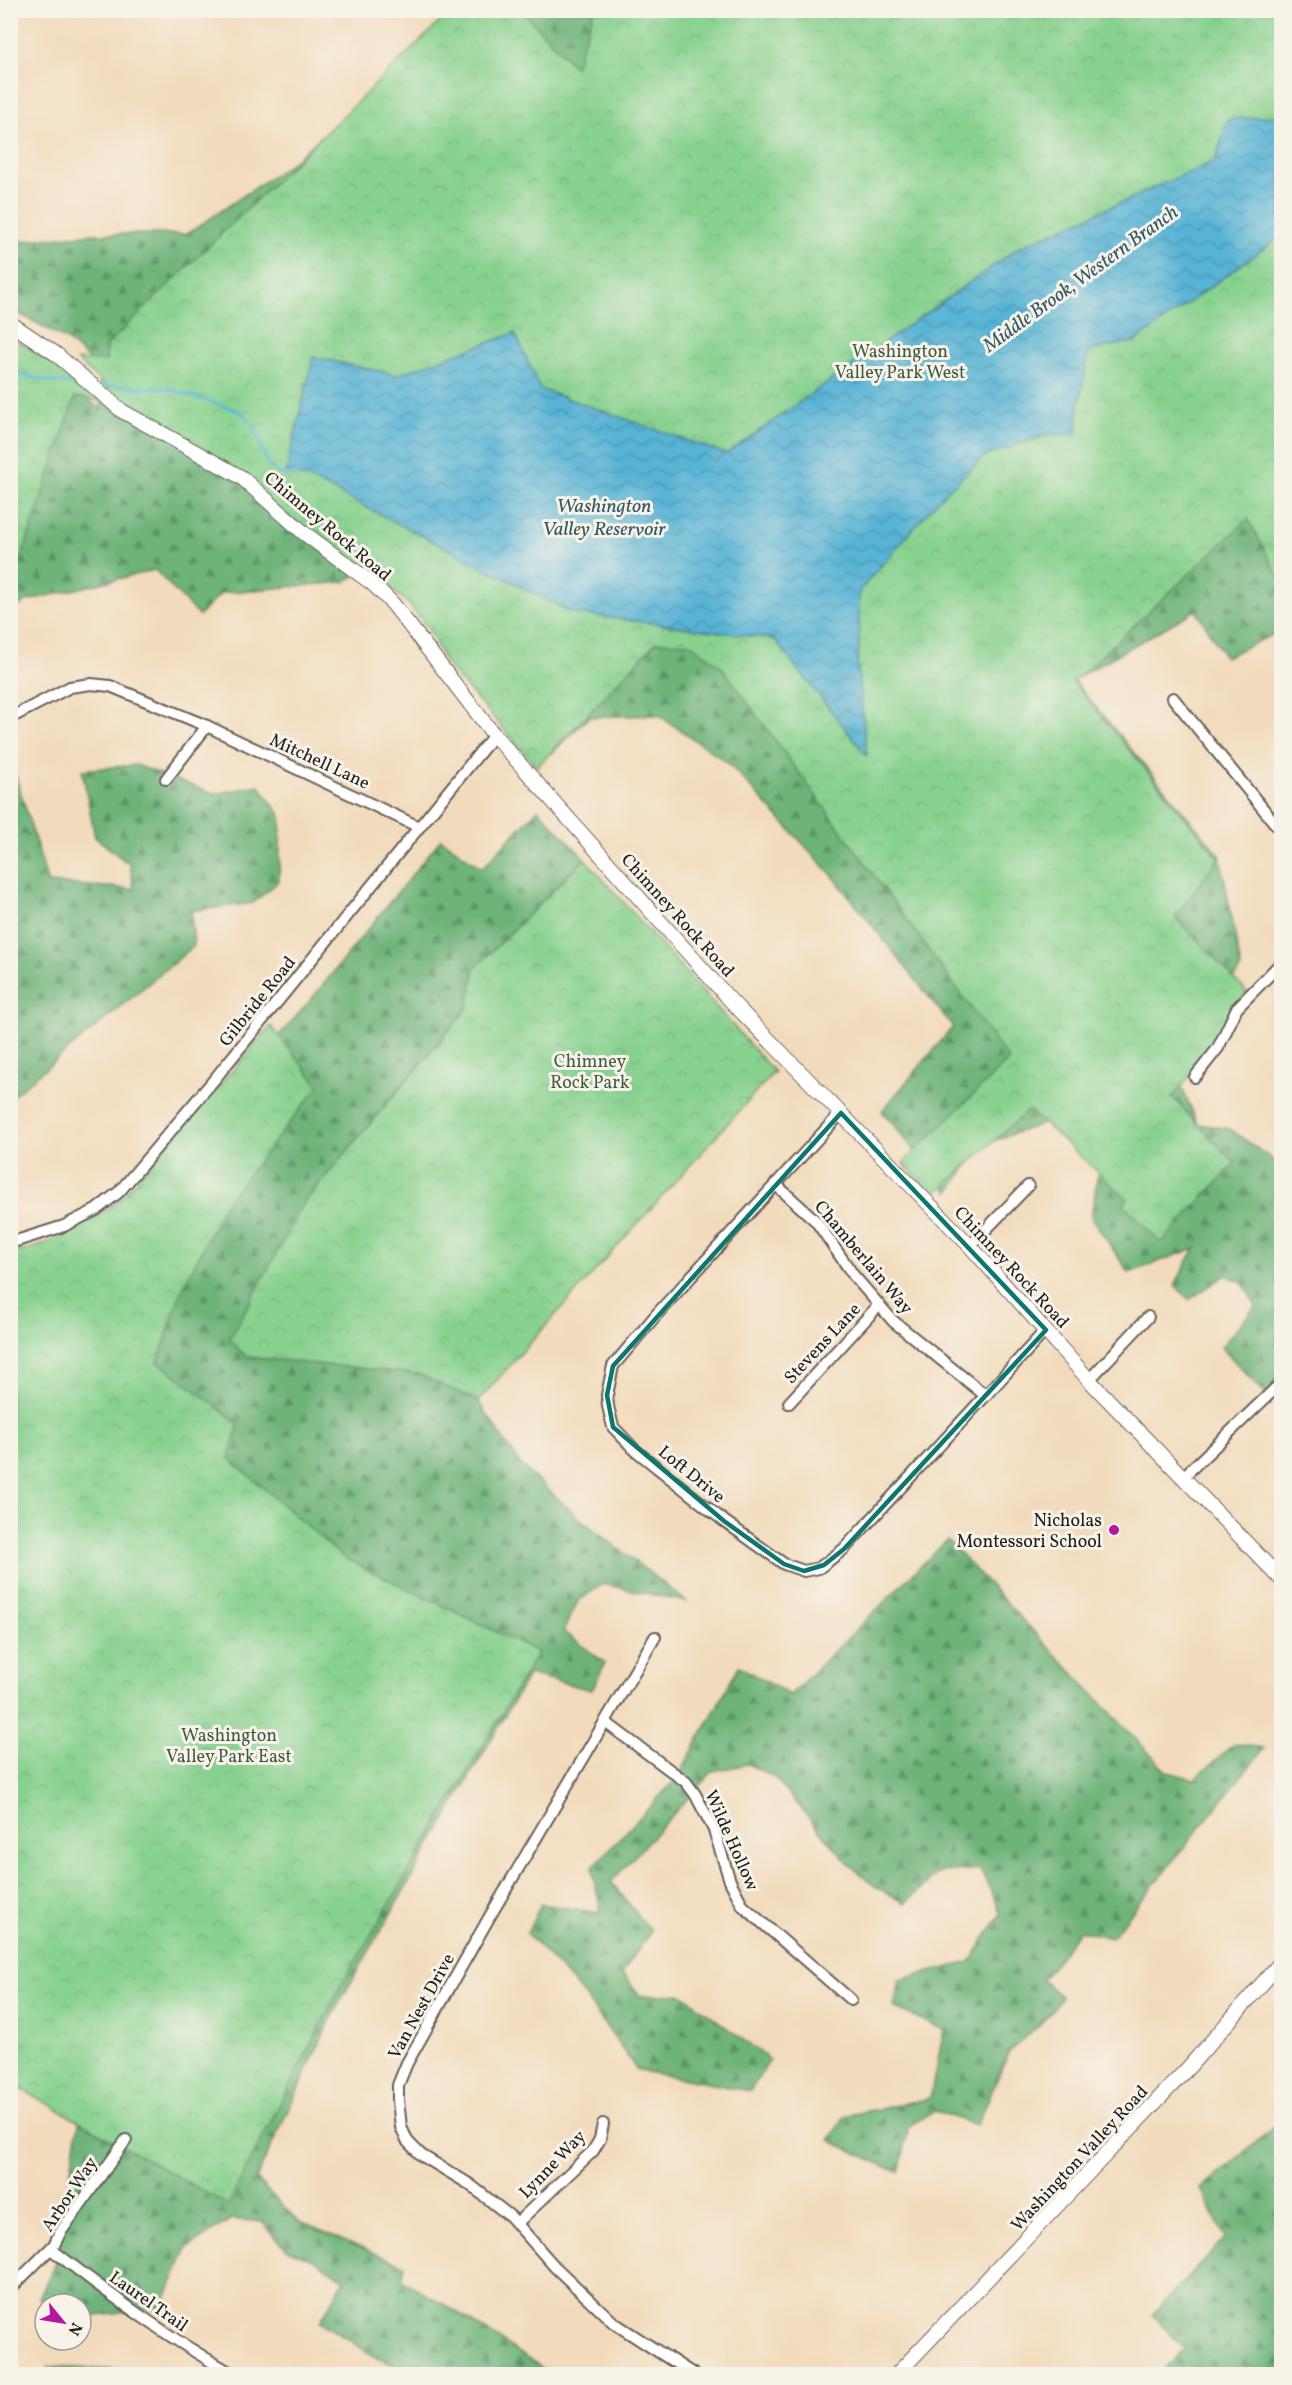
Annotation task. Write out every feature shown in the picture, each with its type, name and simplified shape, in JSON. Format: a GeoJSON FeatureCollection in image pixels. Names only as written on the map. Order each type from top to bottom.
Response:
{"type":"FeatureCollection","features":[{"type":"Feature","properties":{"kind":"street","name":"Chimney Rock Road"},"geometry":{"type":"LineString","coordinates":[[10,323],[56,354],[122,411],[241,477],[304,533],[373,584],[393,604],[494,735],[731,1001],[970,1246],[1089,1380],[1281,1580]]}},
{"type":"Feature","properties":{"kind":"street","name":"Mitchell Lane"},"geometry":{"type":"LineString","coordinates":[[10,718],[70,687],[91,684],[110,686],[207,726],[419,827]]}},
{"type":"Feature","properties":{"kind":"street"},"geometry":{"type":"LineString","coordinates":[[1173,698],[1281,832]]}},
{"type":"Feature","properties":{"kind":"street"},"geometry":{"type":"LineString","coordinates":[[166,778],[207,726]]}},
{"type":"Feature","properties":{"kind":"street","name":"Gilbride Road"},"geometry":{"type":"LineString","coordinates":[[10,1243],[64,1226],[96,1210],[119,1192],[213,1081],[494,735]]}},
{"type":"Feature","properties":{"kind":"street"},"geometry":{"type":"LineString","coordinates":[[1196,1077],[1218,1048],[1237,1008],[1281,962]]}},
{"type":"Feature","properties":{"kind":"street","name":"Loft Drive"},"geometry":{"type":"LineString","coordinates":[[841,1113],[656,1315],[613,1366],[609,1377],[608,1406],[613,1427],[634,1449],[765,1552],[784,1564],[804,1571],[819,1568],[844,1549],[1046,1330]]}},
{"type":"Feature","properties":{"kind":"street","name":"Chamberlain Way"},"geometry":{"type":"LineString","coordinates":[[776,1184],[816,1221],[854,1276],[893,1321],[985,1395]]}},
{"type":"Feature","properties":{"kind":"street"},"geometry":{"type":"LineString","coordinates":[[970,1246],[1028,1186]]}},
{"type":"Feature","properties":{"kind":"street","name":"Stevens Lane"},"geometry":{"type":"LineString","coordinates":[[789,1403],[879,1305]]}},
{"type":"Feature","properties":{"kind":"street"},"geometry":{"type":"LineString","coordinates":[[1089,1380],[1148,1317]]}},
{"type":"Feature","properties":{"kind":"street"},"geometry":{"type":"LineString","coordinates":[[1182,1478],[1281,1382]]}},
{"type":"Feature","properties":{"kind":"street","name":"Van Nest Drive"},"geometry":{"type":"LineString","coordinates":[[655,1636],[490,1916],[407,2063],[398,2085],[401,2127],[408,2142],[421,2155],[469,2184],[517,2223],[555,2267],[614,2323],[693,2374]]}},
{"type":"Feature","properties":{"kind":"street","name":"Wilde Hollow"},"geometry":{"type":"LineString","coordinates":[[605,1722],[686,1782],[696,1794],[714,1830],[730,1881],[743,1906],[851,2000]]}},
{"type":"Feature","properties":{"kind":"street","name":"Washington Valley Road"},"geometry":{"type":"LineString","coordinates":[[897,2374],[1203,2052],[1281,1961]]}},
{"type":"Feature","properties":{"kind":"street","name":"Lynne Way"},"geometry":{"type":"LineString","coordinates":[[517,2223],[593,2151],[600,2139],[603,2124]]}},
{"type":"Feature","properties":{"kind":"street","name":"Arbor Way"},"geometry":{"type":"LineString","coordinates":[[10,2289],[51,2249],[126,2140]]}},
{"type":"Feature","properties":{"kind":"street","name":"Laurel Trail"},"geometry":{"type":"LineString","coordinates":[[51,2249],[174,2339],[233,2374]]}},
{"type":"Feature","properties":{"kind":"highlighted area"},"geometry":{"type":"Polygon","coordinates":[[[841,1113],[1046,1330],[844,1549],[824,1565],[804,1571],[784,1564],[724,1521],[613,1427],[607,1395],[613,1366],[841,1113]]]}},
{"type":"Feature","properties":{"kind":"green space","name":"Washington Valley Park West"},"geometry":{"type":"Polygon","coordinates":[[[451,11],[522,11],[575,67],[594,11],[1281,11],[1281,581],[1248,519],[1073,682],[1219,858],[1175,917],[1247,992],[1203,1059],[1172,1097],[1235,1163],[1161,1243],[1124,1205],[1128,1199],[1029,1110],[933,1195],[903,1163],[1009,1060],[721,666],[690,643],[656,642],[537,767],[446,664],[428,628],[409,604],[379,579],[124,403],[77,360],[106,361],[106,346],[451,11]]]}},
{"type":"Feature","properties":{"kind":"green space","name":"Washington Valley Park West"},"geometry":{"type":"Polygon","coordinates":[[[455,11],[1281,11],[1281,631],[1225,657],[1196,610],[1073,680],[1220,855],[1241,968],[1172,1066],[1198,1124],[1230,1129],[1281,1166],[1281,1384],[1267,1396],[1221,1347],[1256,1306],[1242,1282],[1226,1275],[1189,1300],[1175,1285],[1195,1248],[1129,1273],[1091,1217],[1101,1153],[1067,1115],[982,1145],[949,1192],[882,1111],[953,1027],[833,876],[728,763],[658,715],[589,717],[551,754],[494,710],[420,613],[367,568],[344,582],[221,593],[199,616],[155,570],[26,601],[11,613],[10,348],[46,365],[101,410],[99,369],[66,339],[11,309],[11,242],[92,234],[187,234],[290,164],[396,70],[455,11]]]}},
{"type":"Feature","properties":{"kind":"green space"},"geometry":{"type":"Polygon","coordinates":[[[11,337],[48,360],[99,401],[75,397],[11,589],[11,337]]]}},
{"type":"Feature","properties":{"kind":"green space"},"geometry":{"type":"Polygon","coordinates":[[[10,757],[48,883],[134,889],[130,865],[95,837],[82,770],[136,765],[215,794],[259,785],[281,816],[279,881],[253,903],[191,911],[194,946],[11,1097],[10,757]]]}},
{"type":"Feature","properties":{"kind":"green space","name":"Washington Valley Park East"},"geometry":{"type":"Polygon","coordinates":[[[538,809],[585,859],[475,968],[468,1007],[305,1201],[247,1357],[418,1374],[478,1401],[520,1464],[578,1517],[687,1602],[603,1584],[578,1601],[563,1631],[605,1663],[592,1690],[529,1674],[335,2010],[256,2179],[298,2221],[405,2266],[402,2280],[455,2311],[552,2374],[423,2374],[379,2359],[320,2322],[344,2280],[318,2262],[287,2249],[262,2222],[231,2219],[187,2248],[162,2308],[93,2317],[93,2292],[42,2292],[55,2263],[80,2117],[25,2075],[11,2097],[11,1262],[110,1224],[309,1002],[441,839],[482,868],[538,809]]]}},
{"type":"Feature","properties":{"kind":"green space","name":"Chimney Rock Park"},"geometry":{"type":"Polygon","coordinates":[[[585,859],[774,1072],[478,1401],[418,1374],[247,1357],[229,1340],[305,1201],[468,1008],[475,968],[585,859]]]}},
{"type":"Feature","properties":{"kind":"green space","name":"Washington Valley Park East"},"geometry":{"type":"Polygon","coordinates":[[[271,1026],[319,1086],[226,1202],[180,1294],[158,1362],[239,1424],[229,1458],[344,1558],[538,1652],[339,1989],[228,2205],[11,2083],[10,1254],[70,1233],[122,1197],[271,1026]]]}},
{"type":"Feature","properties":{"kind":"green space"},"geometry":{"type":"Polygon","coordinates":[[[947,1540],[1167,1772],[1195,1779],[1234,1744],[1264,1748],[1111,1938],[1080,1930],[1042,1980],[1062,1997],[1040,2025],[1009,2052],[977,2125],[935,2111],[909,2126],[899,2173],[829,2140],[845,2116],[930,2098],[944,2030],[894,2007],[899,1980],[970,1962],[1001,1913],[980,1869],[939,1872],[905,1903],[876,1887],[849,1864],[774,1777],[748,1764],[713,1771],[611,1882],[651,1931],[622,1973],[640,1996],[682,1994],[770,2060],[750,2091],[637,2070],[584,1995],[527,1933],[541,1904],[601,1913],[592,1868],[678,1777],[739,1666],[790,1695],[947,1540]]]}},
{"type":"Feature","properties":{"kind":"green space"},"geometry":{"type":"Polygon","coordinates":[[[1281,2121],[1281,2374],[1160,2374],[1185,2349],[1152,2315],[1225,2238],[1201,2189],[1281,2121]]]}},
{"type":"Feature","properties":{"kind":"green space"},"geometry":{"type":"Polygon","coordinates":[[[48,2367],[176,2372],[174,2374],[46,2374],[48,2367]]]}},
{"type":"Feature","properties":{"kind":"water","name":"Washington Valley Reservoir"},"geometry":{"type":"Polygon","coordinates":[[[1281,116],[1281,236],[1136,341],[1092,350],[1088,353],[1078,411],[1077,434],[1046,435],[985,456],[941,497],[859,591],[857,663],[867,756],[774,639],[572,613],[321,484],[286,471],[313,357],[397,375],[515,333],[540,389],[726,454],[1020,247],[1215,161],[1228,119],[1281,116]]]}},
{"type":"Feature","properties":{"kind":"waterway","name":"Middle Brook, Western Branch"},"geometry":{"type":"LineString","coordinates":[[10,372],[53,382],[84,384]]}},
{"type":"Feature","properties":{"kind":"waterway","name":"Middle Brook, Western Branch"},"geometry":{"type":"LineString","coordinates":[[99,385],[169,389],[240,411],[253,425],[269,466],[283,475],[300,474]]}},
{"type":"Feature","properties":{"kind":"waterway"},"geometry":{"type":"LineString","coordinates":[[10,1633],[14,1669],[10,1697]]}},
{"type":"Feature","properties":{"kind":"place","name":"Nicholas Montessori School"},"geometry":{"type":"Point","coordinates":[1114,1530]}}]}
